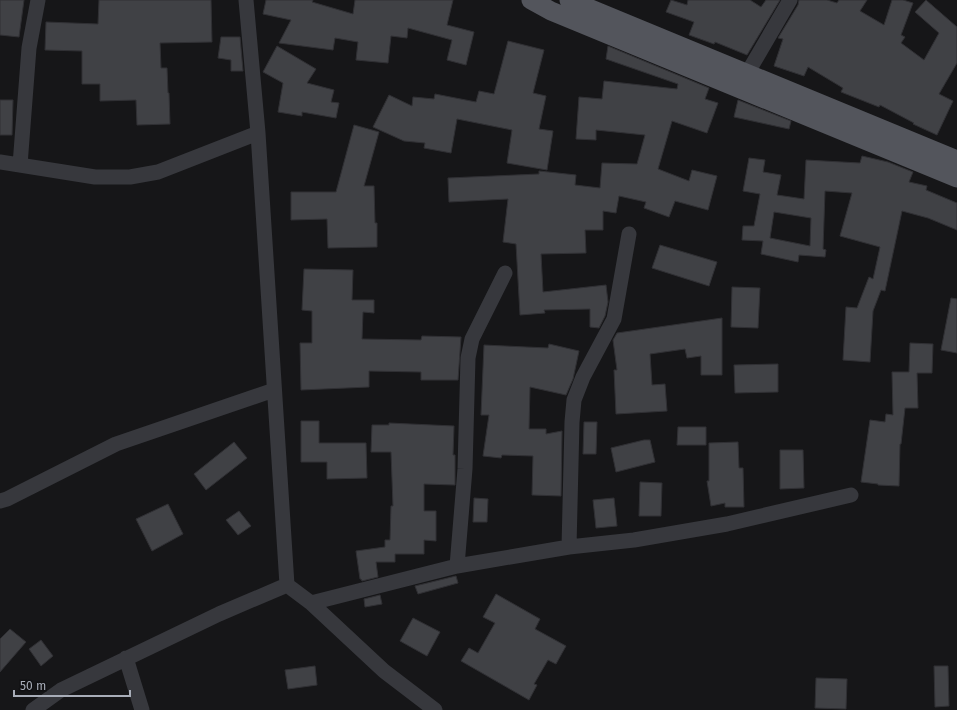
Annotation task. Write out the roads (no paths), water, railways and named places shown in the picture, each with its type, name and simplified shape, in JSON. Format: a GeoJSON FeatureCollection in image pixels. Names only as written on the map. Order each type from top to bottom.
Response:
{"type":"FeatureCollection","features":[{"type":"Feature","properties":{"kind":"main road"},"geometry":{"type":"LineString","coordinates":[[531,0],[551,11],[957,178]]}},
{"type":"Feature","properties":{"kind":"main road"},"geometry":{"type":"LineString","coordinates":[[570,0],[748,72],[957,160]]}},
{"type":"Feature","properties":{"kind":"street"},"geometry":{"type":"LineString","coordinates":[[20,165],[29,48],[38,0]]}},
{"type":"Feature","properties":{"kind":"street"},"geometry":{"type":"LineString","coordinates":[[246,0],[258,133],[287,585],[311,603],[384,671],[435,710]]}},
{"type":"Feature","properties":{"kind":"street"},"geometry":{"type":"LineString","coordinates":[[748,72],[790,0]]}},
{"type":"Feature","properties":{"kind":"street"},"geometry":{"type":"LineString","coordinates":[[0,162],[95,177],[130,177],[158,172],[258,133]]}},
{"type":"Feature","properties":{"kind":"street"},"geometry":{"type":"LineString","coordinates":[[568,547],[574,400],[583,377],[614,319],[629,234]]}},
{"type":"Feature","properties":{"kind":"street"},"geometry":{"type":"LineString","coordinates":[[457,566],[465,469],[468,358],[472,339],[505,273]]}},
{"type":"Feature","properties":{"kind":"street"},"geometry":{"type":"LineString","coordinates":[[0,501],[7,499],[116,444],[274,390]]}},
{"type":"Feature","properties":{"kind":"street"},"geometry":{"type":"LineString","coordinates":[[311,603],[457,566],[568,547],[634,540],[727,524],[851,495]]}},
{"type":"Feature","properties":{"kind":"street"},"geometry":{"type":"LineString","coordinates":[[33,710],[61,690],[126,658],[219,614],[287,585]]}},
{"type":"Feature","properties":{"kind":"street"},"geometry":{"type":"LineString","coordinates":[[126,658],[142,710]]}}]}
